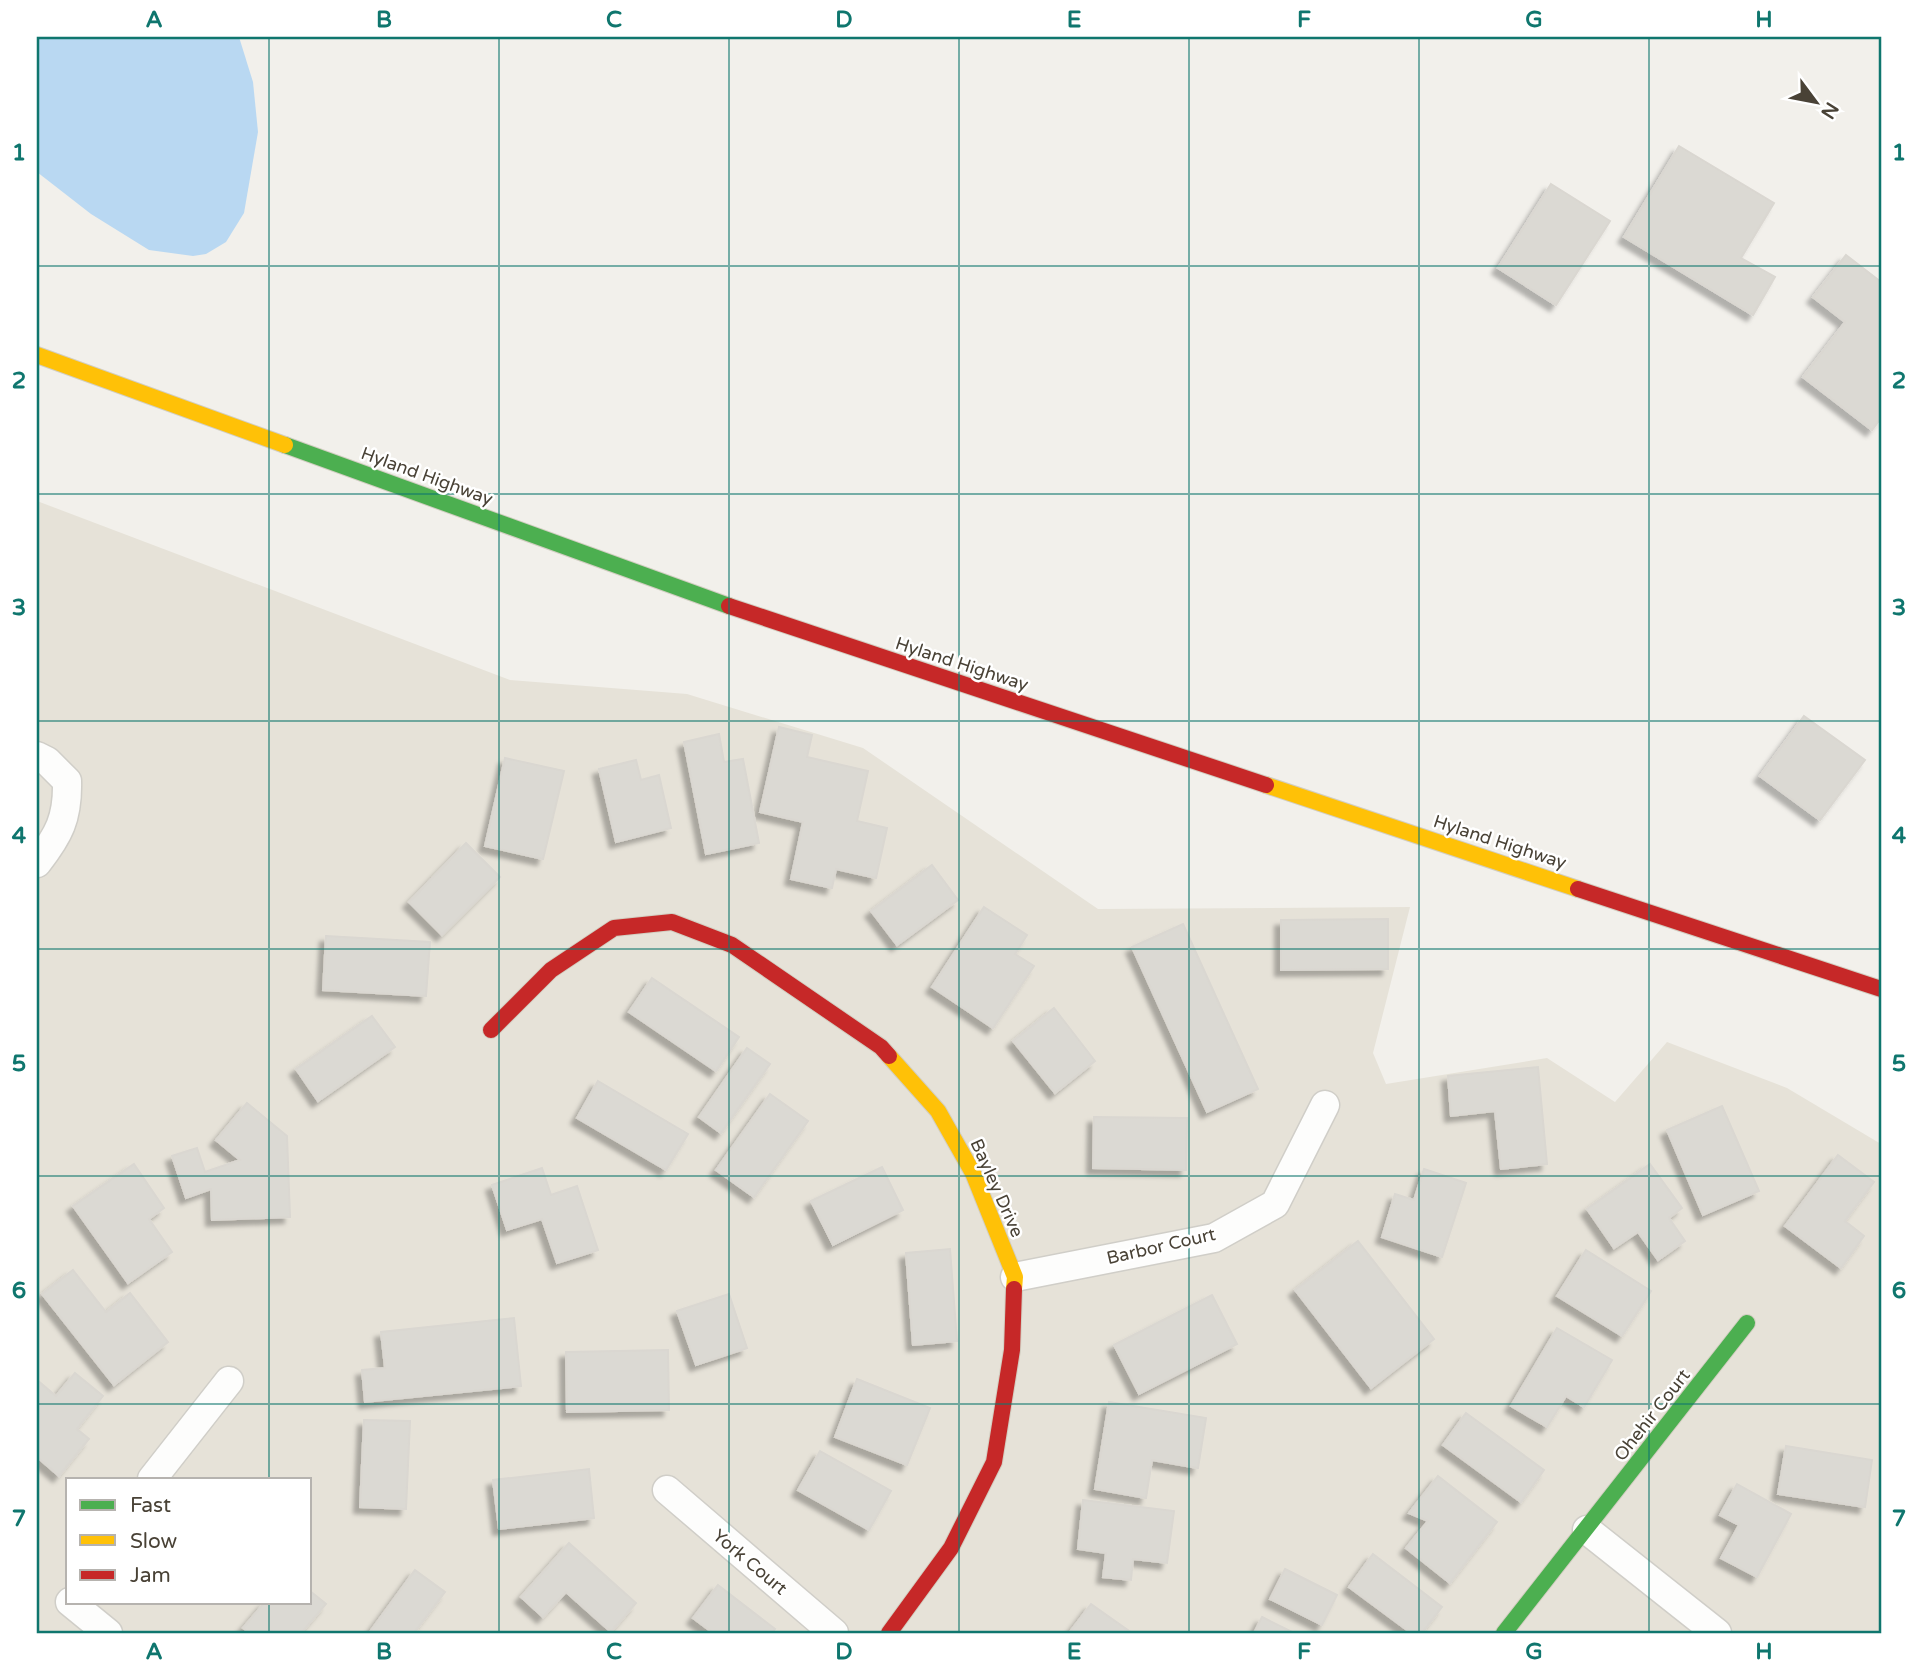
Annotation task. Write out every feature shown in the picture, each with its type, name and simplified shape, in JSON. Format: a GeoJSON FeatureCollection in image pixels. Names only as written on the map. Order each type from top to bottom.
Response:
{"type":"FeatureCollection","features":[{"type":"Feature","properties":{"kind":"main road","name":"Hyland Highway"},"geometry":{"type":"LineString","coordinates":[[37,355],[756,616],[1881,989]]}},
{"type":"Feature","properties":{"kind":"main road","name":"Bayley Drive"},"geometry":{"type":"LineString","coordinates":[[491,1030],[551,970],[614,928],[672,922],[732,945],[881,1046],[938,1111],[974,1174],[1015,1277],[1012,1350],[993,1462],[951,1548],[890,1633]]}},
{"type":"Feature","properties":{"kind":"main road","name":"Ohehir Court"},"geometry":{"type":"LineString","coordinates":[[1504,1633],[1747,1323]]}},
{"type":"Feature","properties":{"kind":"street"},"geometry":{"type":"LineString","coordinates":[[37,756],[47,761],[67,781],[67,809],[55,841],[37,863]]}},
{"type":"Feature","properties":{"kind":"street","name":"Barbor Court"},"geometry":{"type":"LineString","coordinates":[[1015,1277],[1214,1237],[1275,1204],[1325,1105]]}},
{"type":"Feature","properties":{"kind":"street"},"geometry":{"type":"LineString","coordinates":[[153,1478],[229,1381]]}},
{"type":"Feature","properties":{"kind":"street","name":"York Court"},"geometry":{"type":"LineString","coordinates":[[667,1490],[834,1633]]}},
{"type":"Feature","properties":{"kind":"street"},"geometry":{"type":"LineString","coordinates":[[1587,1530],[1717,1633]]}},
{"type":"Feature","properties":{"kind":"street"},"geometry":{"type":"LineString","coordinates":[[73,1604],[108,1633]]}},
{"type":"Feature","properties":{"kind":"shaded area"},"geometry":{"type":"Polygon","coordinates":[[[37,501],[510,680],[687,694],[863,748],[1098,909],[1410,907],[1373,1053],[1386,1084],[1547,1058],[1615,1102],[1667,1042],[1787,1088],[1881,1144],[1881,1633],[37,1633],[37,501]]]}},
{"type":"Feature","properties":{"kind":"water"},"geometry":{"type":"Polygon","coordinates":[[[37,37],[239,37],[253,82],[258,132],[244,213],[226,242],[206,254],[193,256],[149,250],[91,214],[37,172],[37,37]]]}},
{"type":"Feature","properties":{"kind":"building"},"geometry":{"type":"Polygon","coordinates":[[[1679,146],[1774,203],[1741,258],[1775,277],[1753,315],[1624,237],[1679,146]]]}},
{"type":"Feature","properties":{"kind":"building"},"geometry":{"type":"Polygon","coordinates":[[[1551,184],[1610,221],[1556,305],[1498,268],[1551,184]]]}},
{"type":"Feature","properties":{"kind":"building"},"geometry":{"type":"Polygon","coordinates":[[[1846,255],[1881,282],[1881,418],[1872,430],[1803,377],[1845,322],[1813,297],[1846,255]]]}},
{"type":"Feature","properties":{"kind":"building"},"geometry":{"type":"Polygon","coordinates":[[[1804,716],[1865,760],[1820,820],[1760,776],[1804,716]]]}},
{"type":"Feature","properties":{"kind":"building"},"geometry":{"type":"Polygon","coordinates":[[[779,727],[812,735],[807,757],[868,771],[857,821],[887,828],[876,878],[836,869],[832,888],[791,879],[803,822],[760,812],[779,727]]]}},
{"type":"Feature","properties":{"kind":"building"},"geometry":{"type":"Polygon","coordinates":[[[719,734],[724,762],[743,759],[759,843],[706,854],[684,742],[719,734]]]}},
{"type":"Feature","properties":{"kind":"building"},"geometry":{"type":"Polygon","coordinates":[[[505,758],[564,771],[543,859],[485,846],[505,758]]]}},
{"type":"Feature","properties":{"kind":"building"},"geometry":{"type":"Polygon","coordinates":[[[636,760],[641,780],[659,775],[671,828],[616,842],[599,769],[636,760]]]}},
{"type":"Feature","properties":{"kind":"building"},"geometry":{"type":"Polygon","coordinates":[[[466,843],[500,877],[442,935],[409,902],[466,843]]]}},
{"type":"Feature","properties":{"kind":"building"},"geometry":{"type":"Polygon","coordinates":[[[932,865],[958,900],[897,945],[871,911],[932,865]]]}},
{"type":"Feature","properties":{"kind":"building"},"geometry":{"type":"Polygon","coordinates":[[[984,907],[1027,935],[1015,954],[1034,966],[993,1028],[932,987],[984,907]]]}},
{"type":"Feature","properties":{"kind":"building"},"geometry":{"type":"Polygon","coordinates":[[[1388,919],[1388,969],[1281,970],[1281,920],[1388,919]]]}},
{"type":"Feature","properties":{"kind":"building"},"geometry":{"type":"Polygon","coordinates":[[[1183,924],[1258,1089],[1207,1112],[1132,947],[1183,924]]]}},
{"type":"Feature","properties":{"kind":"building"},"geometry":{"type":"Polygon","coordinates":[[[326,936],[430,942],[426,996],[323,990],[326,936]]]}},
{"type":"Feature","properties":{"kind":"building"},"geometry":{"type":"Polygon","coordinates":[[[652,978],[739,1037],[716,1071],[629,1012],[652,978]]]}},
{"type":"Feature","properties":{"kind":"building"},"geometry":{"type":"Polygon","coordinates":[[[1054,1008],[1095,1061],[1055,1093],[1013,1041],[1054,1008]]]}},
{"type":"Feature","properties":{"kind":"building"},"geometry":{"type":"Polygon","coordinates":[[[372,1016],[395,1047],[318,1101],[296,1069],[372,1016]]]}},
{"type":"Feature","properties":{"kind":"building"},"geometry":{"type":"Polygon","coordinates":[[[747,1048],[770,1064],[721,1133],[699,1117],[747,1048]]]}},
{"type":"Feature","properties":{"kind":"building"},"geometry":{"type":"Polygon","coordinates":[[[1538,1067],[1547,1164],[1501,1169],[1495,1111],[1451,1116],[1448,1076],[1538,1067]]]}},
{"type":"Feature","properties":{"kind":"building"},"geometry":{"type":"Polygon","coordinates":[[[598,1081],[688,1134],[666,1170],[577,1118],[598,1081]]]}},
{"type":"Feature","properties":{"kind":"building"},"geometry":{"type":"Polygon","coordinates":[[[770,1094],[808,1121],[754,1197],[716,1170],[770,1094]]]}},
{"type":"Feature","properties":{"kind":"building"},"geometry":{"type":"Polygon","coordinates":[[[247,1103],[287,1136],[290,1217],[212,1220],[211,1189],[186,1198],[172,1156],[197,1148],[205,1172],[240,1160],[216,1140],[247,1103]]]}},
{"type":"Feature","properties":{"kind":"building"},"geometry":{"type":"Polygon","coordinates":[[[1722,1106],[1759,1191],[1703,1215],[1667,1130],[1722,1106]]]}},
{"type":"Feature","properties":{"kind":"building"},"geometry":{"type":"Polygon","coordinates":[[[1094,1117],[1187,1118],[1186,1170],[1093,1168],[1094,1117]]]}},
{"type":"Feature","properties":{"kind":"building"},"geometry":{"type":"Polygon","coordinates":[[[1838,1155],[1874,1182],[1845,1221],[1864,1236],[1841,1268],[1785,1226],[1838,1155]]]}},
{"type":"Feature","properties":{"kind":"building"},"geometry":{"type":"Polygon","coordinates":[[[134,1164],[164,1208],[149,1219],[172,1252],[128,1283],[73,1206],[134,1164]]]}},
{"type":"Feature","properties":{"kind":"building"},"geometry":{"type":"Polygon","coordinates":[[[1650,1164],[1682,1208],[1669,1218],[1685,1241],[1658,1260],[1638,1232],[1614,1248],[1587,1209],[1650,1164]]]}},
{"type":"Feature","properties":{"kind":"building"},"geometry":{"type":"Polygon","coordinates":[[[882,1167],[903,1210],[833,1245],[811,1201],[882,1167]]]}},
{"type":"Feature","properties":{"kind":"building"},"geometry":{"type":"Polygon","coordinates":[[[542,1168],[551,1195],[577,1186],[598,1250],[557,1263],[542,1219],[507,1230],[492,1185],[542,1168]]]}},
{"type":"Feature","properties":{"kind":"building"},"geometry":{"type":"Polygon","coordinates":[[[1424,1169],[1466,1183],[1442,1257],[1382,1237],[1395,1194],[1414,1200],[1424,1169]]]}},
{"type":"Feature","properties":{"kind":"building"},"geometry":{"type":"Polygon","coordinates":[[[1358,1241],[1434,1339],[1371,1388],[1295,1290],[1358,1241]]]}},
{"type":"Feature","properties":{"kind":"building"},"geometry":{"type":"Polygon","coordinates":[[[950,1249],[957,1341],[913,1345],[906,1253],[950,1249]]]}},
{"type":"Feature","properties":{"kind":"building"},"geometry":{"type":"Polygon","coordinates":[[[1586,1250],[1651,1291],[1622,1336],[1557,1296],[1586,1250]]]}},
{"type":"Feature","properties":{"kind":"building"},"geometry":{"type":"Polygon","coordinates":[[[73,1270],[106,1312],[130,1293],[168,1342],[114,1385],[42,1294],[73,1270]]]}},
{"type":"Feature","properties":{"kind":"building"},"geometry":{"type":"Polygon","coordinates":[[[729,1294],[747,1348],[696,1365],[677,1311],[729,1294]]]}},
{"type":"Feature","properties":{"kind":"building"},"geometry":{"type":"Polygon","coordinates":[[[1212,1295],[1237,1344],[1139,1394],[1114,1345],[1212,1295]]]}},
{"type":"Feature","properties":{"kind":"building"},"geometry":{"type":"Polygon","coordinates":[[[514,1318],[521,1386],[365,1402],[362,1370],[385,1368],[381,1332],[514,1318]]]}},
{"type":"Feature","properties":{"kind":"building"},"geometry":{"type":"Polygon","coordinates":[[[1557,1328],[1612,1360],[1584,1407],[1566,1396],[1547,1427],[1511,1406],[1557,1328]]]}},
{"type":"Feature","properties":{"kind":"building"},"geometry":{"type":"Polygon","coordinates":[[[668,1350],[669,1410],[567,1412],[566,1352],[668,1350]]]}},
{"type":"Feature","properties":{"kind":"building"},"geometry":{"type":"Polygon","coordinates":[[[75,1373],[103,1396],[77,1429],[89,1439],[59,1476],[37,1457],[37,1380],[56,1396],[75,1373]]]}},
{"type":"Feature","properties":{"kind":"building"},"geometry":{"type":"Polygon","coordinates":[[[857,1379],[930,1408],[907,1465],[835,1437],[857,1379]]]}},
{"type":"Feature","properties":{"kind":"building"},"geometry":{"type":"Polygon","coordinates":[[[1109,1402],[1206,1418],[1198,1468],[1152,1460],[1146,1498],[1095,1489],[1109,1402]]]}},
{"type":"Feature","properties":{"kind":"building"},"geometry":{"type":"Polygon","coordinates":[[[1466,1413],[1544,1470],[1521,1502],[1443,1445],[1466,1413]]]}},
{"type":"Feature","properties":{"kind":"building"},"geometry":{"type":"Polygon","coordinates":[[[364,1420],[410,1421],[406,1509],[360,1507],[364,1420]]]}},
{"type":"Feature","properties":{"kind":"building"},"geometry":{"type":"Polygon","coordinates":[[[1786,1446],[1872,1460],[1865,1507],[1778,1494],[1786,1446]]]}},
{"type":"Feature","properties":{"kind":"building"},"geometry":{"type":"Polygon","coordinates":[[[820,1451],[891,1491],[869,1530],[798,1490],[820,1451]]]}},
{"type":"Feature","properties":{"kind":"building"},"geometry":{"type":"Polygon","coordinates":[[[589,1469],[594,1518],[499,1529],[493,1480],[589,1469]]]}},
{"type":"Feature","properties":{"kind":"building"},"geometry":{"type":"Polygon","coordinates":[[[1438,1476],[1497,1522],[1450,1583],[1406,1548],[1428,1521],[1409,1513],[1438,1476]]]}},
{"type":"Feature","properties":{"kind":"building"},"geometry":{"type":"Polygon","coordinates":[[[1737,1484],[1791,1514],[1757,1577],[1721,1558],[1739,1525],[1720,1515],[1737,1484]]]}},
{"type":"Feature","properties":{"kind":"building"},"geometry":{"type":"Polygon","coordinates":[[[1083,1500],[1174,1511],[1167,1563],[1133,1559],[1131,1580],[1103,1577],[1106,1553],[1078,1549],[1083,1500]]]}},
{"type":"Feature","properties":{"kind":"building"},"geometry":{"type":"Polygon","coordinates":[[[569,1543],[636,1603],[611,1632],[566,1592],[543,1617],[521,1597],[569,1543]]]}},
{"type":"Feature","properties":{"kind":"building"},"geometry":{"type":"Polygon","coordinates":[[[1373,1554],[1442,1607],[1422,1633],[1411,1633],[1349,1587],[1373,1554]]]}},
{"type":"Feature","properties":{"kind":"building"},"geometry":{"type":"Polygon","coordinates":[[[1285,1569],[1337,1595],[1322,1625],[1270,1599],[1285,1569]]]}},
{"type":"Feature","properties":{"kind":"building"},"geometry":{"type":"Polygon","coordinates":[[[415,1570],[445,1592],[414,1633],[369,1633],[415,1570]]]}},
{"type":"Feature","properties":{"kind":"building"},"geometry":{"type":"Polygon","coordinates":[[[718,1585],[775,1629],[772,1633],[713,1633],[693,1618],[718,1585]]]}},
{"type":"Feature","properties":{"kind":"building"},"geometry":{"type":"Polygon","coordinates":[[[312,1593],[326,1604],[301,1633],[249,1633],[243,1628],[263,1604],[312,1604],[312,1593]]]}},
{"type":"Feature","properties":{"kind":"building"},"geometry":{"type":"Polygon","coordinates":[[[1091,1604],[1132,1633],[1069,1633],[1091,1604]]]}},
{"type":"Feature","properties":{"kind":"building"},"geometry":{"type":"Polygon","coordinates":[[[1262,1617],[1294,1633],[1254,1633],[1262,1617]]]}},
{"type":"Feature","properties":{"kind":"traffic: fast"},"geometry":{"type":"LineString","coordinates":[[285,445],[729,606]]}},
{"type":"Feature","properties":{"kind":"traffic: fast"},"geometry":{"type":"LineString","coordinates":[[1504,1633],[1747,1323]]}},
{"type":"Feature","properties":{"kind":"traffic: slow"},"geometry":{"type":"LineString","coordinates":[[37,355],[285,445]]}},
{"type":"Feature","properties":{"kind":"traffic: slow"},"geometry":{"type":"LineString","coordinates":[[1266,785],[1578,889]]}},
{"type":"Feature","properties":{"kind":"traffic: slow"},"geometry":{"type":"LineString","coordinates":[[889,1056],[938,1111],[973,1173],[1015,1277],[1014,1289]]}},
{"type":"Feature","properties":{"kind":"traffic: jam"},"geometry":{"type":"LineString","coordinates":[[729,606],[1266,785]]}},
{"type":"Feature","properties":{"kind":"traffic: jam"},"geometry":{"type":"LineString","coordinates":[[1578,889],[1881,989]]}},
{"type":"Feature","properties":{"kind":"traffic: jam"},"geometry":{"type":"LineString","coordinates":[[491,1030],[551,970],[614,928],[672,922],[732,945],[881,1047],[889,1056]]}},
{"type":"Feature","properties":{"kind":"traffic: jam"},"geometry":{"type":"LineString","coordinates":[[889,1633],[951,1548],[994,1462],[1012,1350],[1014,1289]]}}]}
